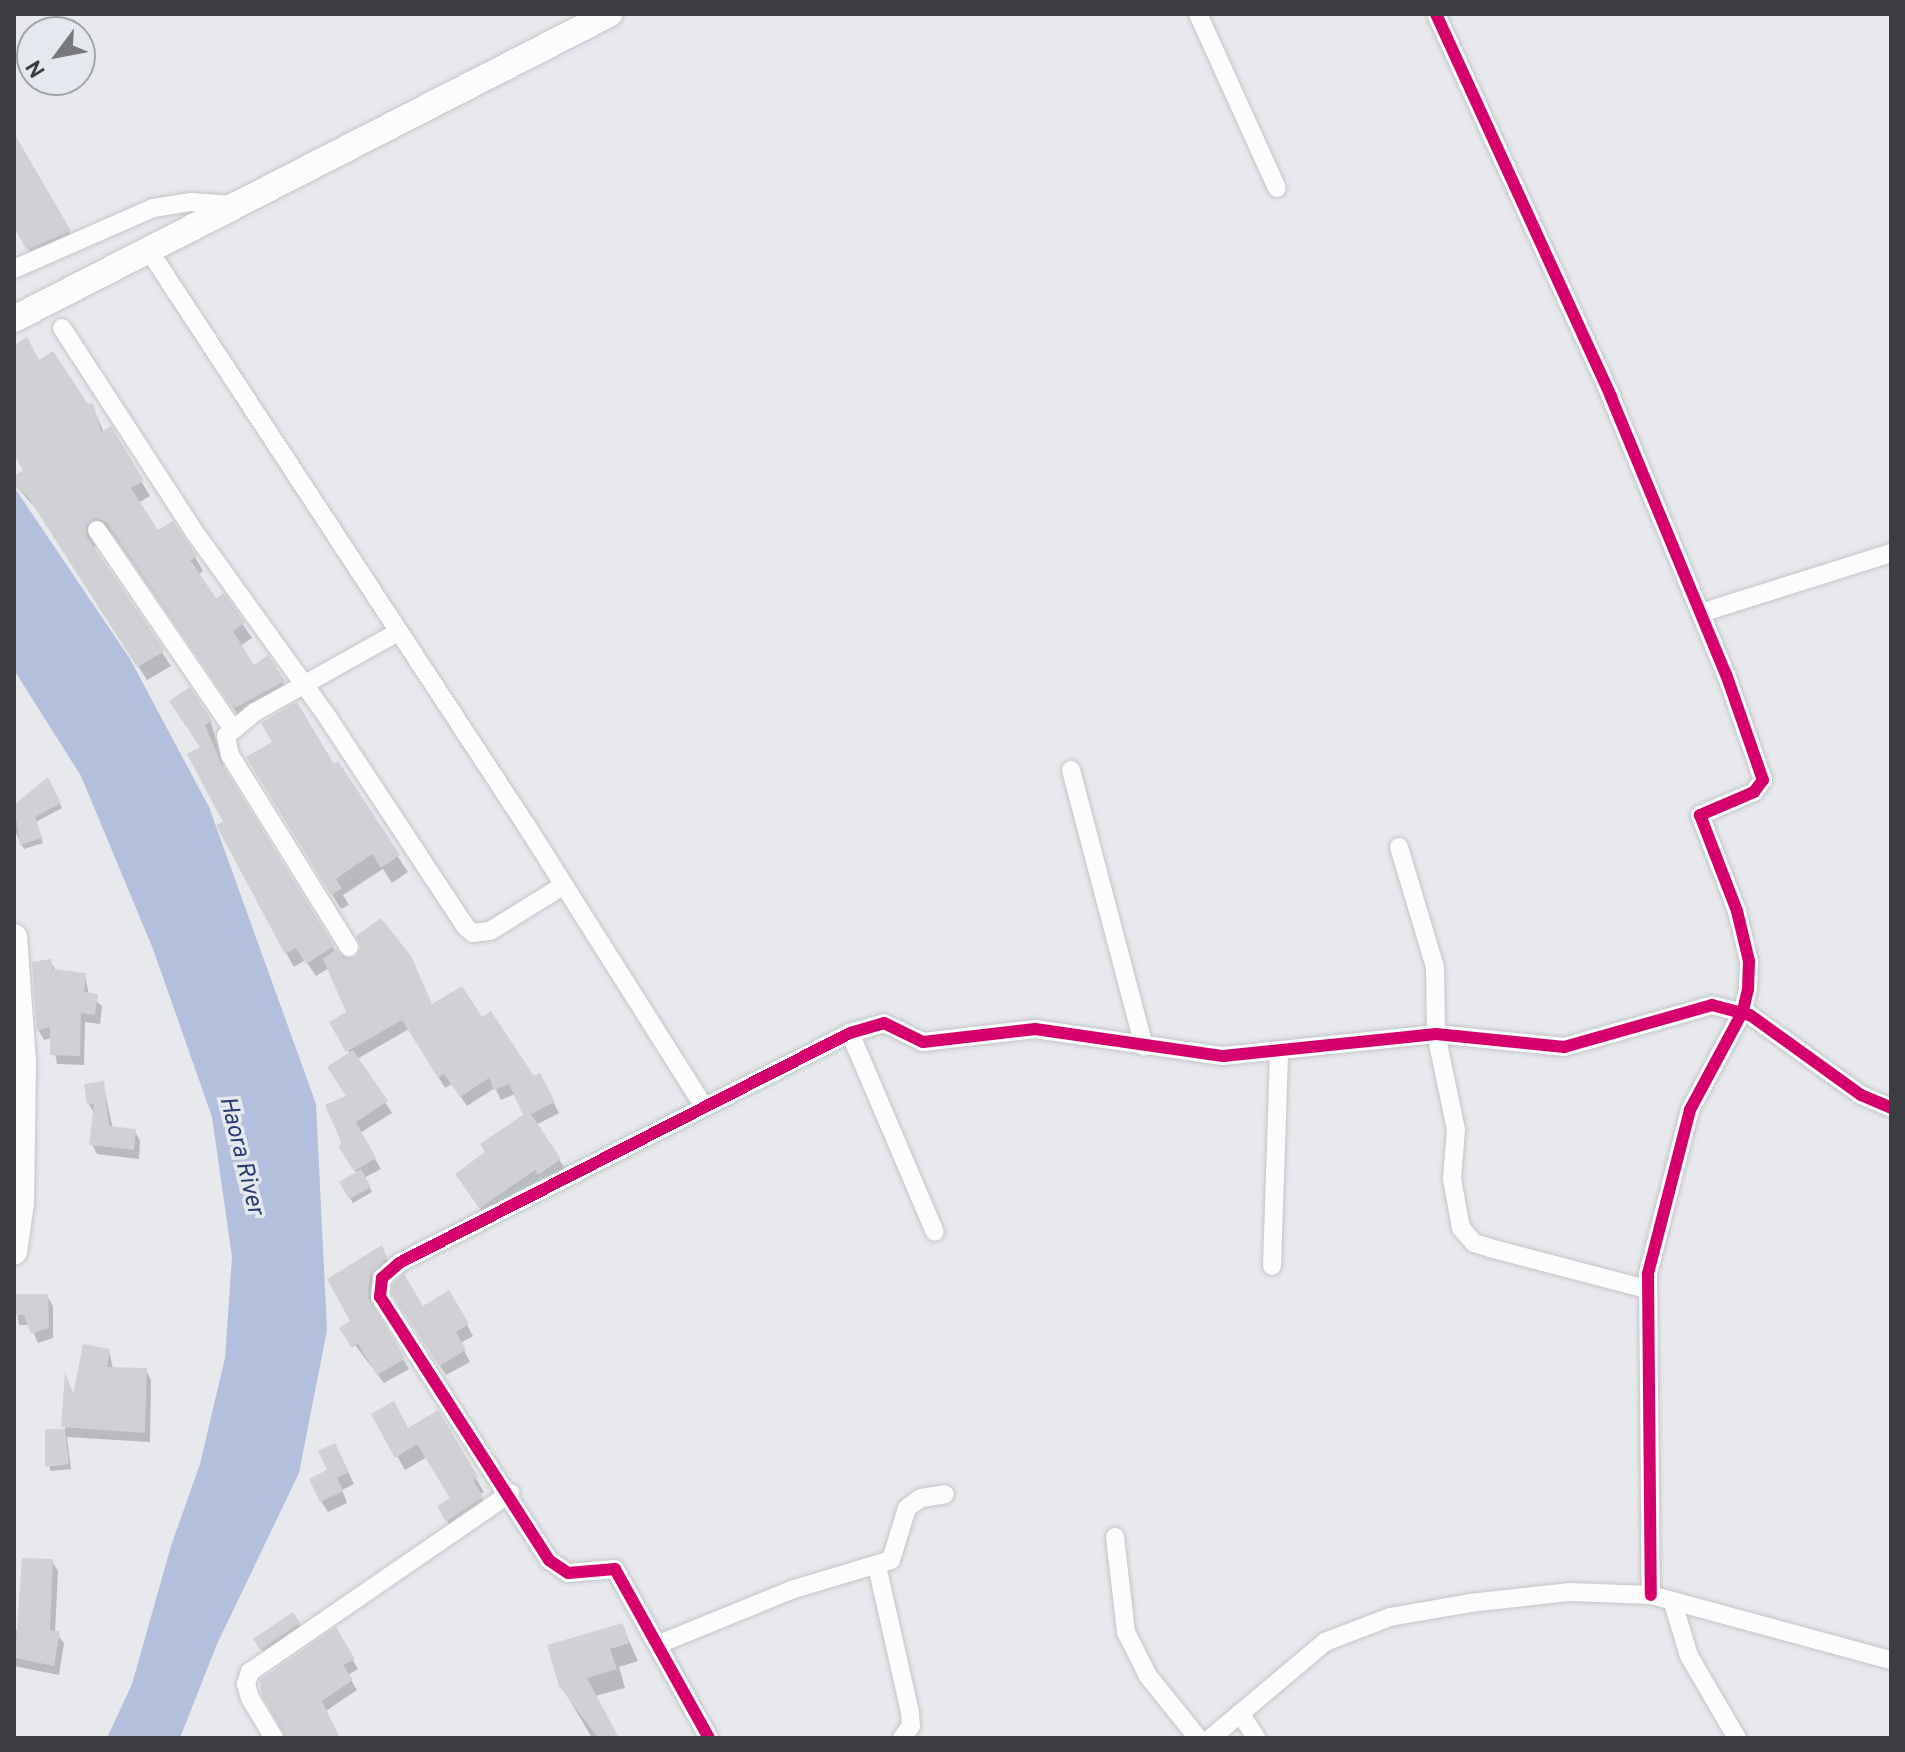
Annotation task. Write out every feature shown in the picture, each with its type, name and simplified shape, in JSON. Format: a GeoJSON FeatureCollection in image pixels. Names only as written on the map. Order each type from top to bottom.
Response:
{"type":"FeatureCollection","features":[{"type":"Feature","properties":{"kind":"street"},"geometry":{"type":"LineString","coordinates":[[14,319],[609,14]]}},
{"type":"Feature","properties":{"kind":"street"},"geometry":{"type":"LineString","coordinates":[[1198,14],[1277,188]]}},
{"type":"Feature","properties":{"kind":"street"},"geometry":{"type":"LineString","coordinates":[[1436,14],[1598,369],[1701,613],[1763,780],[1754,792],[1700,815],[1737,911],[1749,961],[1743,1011],[1690,1110],[1646,1289],[1651,1595]]}},
{"type":"Feature","properties":{"kind":"street"},"geometry":{"type":"LineString","coordinates":[[14,269],[153,208],[192,202],[233,205]]}},
{"type":"Feature","properties":{"kind":"street"},"geometry":{"type":"LineString","coordinates":[[148,249],[564,885],[704,1107]]}},
{"type":"Feature","properties":{"kind":"street"},"geometry":{"type":"LineString","coordinates":[[62,328],[193,530],[304,685],[466,927],[473,933],[490,931],[564,885]]}},
{"type":"Feature","properties":{"kind":"street"},"geometry":{"type":"LineString","coordinates":[[97,530],[232,728]]}},
{"type":"Feature","properties":{"kind":"street"},"geometry":{"type":"LineString","coordinates":[[1701,613],[1891,553]]}},
{"type":"Feature","properties":{"kind":"street"},"geometry":{"type":"LineString","coordinates":[[349,947],[230,755],[226,736],[232,728],[398,632]]}},
{"type":"Feature","properties":{"kind":"street"},"geometry":{"type":"LineString","coordinates":[[1071,770],[1144,1047]]}},
{"type":"Feature","properties":{"kind":"street"},"geometry":{"type":"LineString","coordinates":[[1399,847],[1435,967],[1436,1034],[1456,1130],[1452,1179],[1468,1238],[1646,1289]]}},
{"type":"Feature","properties":{"kind":"street"},"geometry":{"type":"LineString","coordinates":[[14,937],[23,1062],[21,1203],[14,1252]]}},
{"type":"Feature","properties":{"kind":"street"},"geometry":{"type":"LineString","coordinates":[[709,1738],[615,1569],[558,1569],[380,1297],[382,1278],[443,1240],[850,1033],[884,1023],[918,1040],[938,1042],[1035,1029],[1205,1056],[1279,1053],[1436,1034],[1564,1047],[1630,1032],[1696,1007],[1743,1011],[1861,1095],[1891,1108]]}},
{"type":"Feature","properties":{"kind":"street"},"geometry":{"type":"LineString","coordinates":[[850,1033],[935,1232]]}},
{"type":"Feature","properties":{"kind":"street"},"geometry":{"type":"LineString","coordinates":[[1272,1266],[1279,1053]]}},
{"type":"Feature","properties":{"kind":"street"},"geometry":{"type":"LineString","coordinates":[[274,1738],[250,1698],[246,1684],[250,1672],[510,1493]]}},
{"type":"Feature","properties":{"kind":"street"},"geometry":{"type":"LineString","coordinates":[[659,1644],[791,1590],[877,1566],[896,1550],[907,1508],[921,1498],[945,1494]]}},
{"type":"Feature","properties":{"kind":"street"},"geometry":{"type":"LineString","coordinates":[[1115,1537],[1126,1632],[1148,1676],[1198,1738]]}},
{"type":"Feature","properties":{"kind":"street"},"geometry":{"type":"LineString","coordinates":[[877,1566],[910,1713],[911,1726],[902,1738]]}},
{"type":"Feature","properties":{"kind":"street"},"geometry":{"type":"LineString","coordinates":[[1211,1738],[1325,1642],[1390,1617],[1570,1592],[1651,1595],[1891,1660]]}},
{"type":"Feature","properties":{"kind":"street"},"geometry":{"type":"LineString","coordinates":[[1673,1603],[1689,1656],[1737,1738]]}},
{"type":"Feature","properties":{"kind":"street"},"geometry":{"type":"LineString","coordinates":[[1240,1713],[1256,1738]]}},
{"type":"Feature","properties":{"kind":"water","name":"Haora River"},"geometry":{"type":"Polygon","coordinates":[[[14,487],[130,659],[209,807],[316,1104],[327,1330],[299,1473],[217,1644],[180,1738],[107,1738],[132,1684],[171,1546],[200,1464],[225,1358],[232,1257],[212,1117],[153,949],[81,776],[14,670],[14,487]]]}},
{"type":"Feature","properties":{"kind":"building"},"geometry":{"type":"Polygon","coordinates":[[[14,133],[71,231],[27,250],[14,228],[14,133]]]}},
{"type":"Feature","properties":{"kind":"building"},"geometry":{"type":"Polygon","coordinates":[[[27,337],[39,360],[53,351],[88,404],[93,403],[101,432],[111,426],[144,481],[131,488],[158,530],[173,521],[197,556],[190,560],[216,598],[224,593],[245,623],[233,631],[254,665],[268,655],[285,681],[233,709],[107,523],[95,518],[86,526],[87,537],[165,651],[137,667],[28,497],[14,486],[14,476],[23,470],[14,455],[14,345],[27,337]]]}},
{"type":"Feature","properties":{"kind":"building"},"geometry":{"type":"Polygon","coordinates":[[[190,687],[212,721],[205,725],[220,761],[334,946],[306,964],[296,948],[285,954],[216,825],[223,822],[187,754],[200,747],[169,701],[190,687]]]}},
{"type":"Feature","properties":{"kind":"building"},"geometry":{"type":"Polygon","coordinates":[[[297,702],[334,764],[338,761],[400,855],[381,868],[372,854],[336,879],[342,888],[331,895],[246,757],[272,742],[261,723],[297,702]]]}},
{"type":"Feature","properties":{"kind":"building"},"geometry":{"type":"Polygon","coordinates":[[[48,777],[61,803],[35,817],[42,838],[20,845],[14,805],[48,777]]]}},
{"type":"Feature","properties":{"kind":"building"},"geometry":{"type":"Polygon","coordinates":[[[381,918],[411,956],[432,1004],[462,986],[482,1017],[491,1011],[534,1076],[540,1073],[555,1102],[531,1114],[561,1159],[538,1175],[535,1170],[480,1208],[455,1174],[485,1152],[480,1144],[523,1115],[509,1084],[494,1090],[489,1078],[460,1097],[444,1074],[438,1078],[402,1020],[346,1052],[329,1022],[346,1012],[323,959],[336,949],[344,958],[356,957],[361,947],[356,936],[381,918]]]}},
{"type":"Feature","properties":{"kind":"building"},"geometry":{"type":"Polygon","coordinates":[[[51,959],[53,969],[86,973],[84,992],[98,994],[95,1015],[81,1013],[80,1056],[50,1055],[50,1027],[37,1031],[32,962],[51,959]]]}},
{"type":"Feature","properties":{"kind":"building"},"geometry":{"type":"Polygon","coordinates":[[[353,1050],[388,1101],[356,1122],[376,1158],[354,1171],[338,1146],[342,1144],[325,1105],[346,1096],[327,1067],[353,1050]]]}},
{"type":"Feature","properties":{"kind":"building"},"geometry":{"type":"Polygon","coordinates":[[[104,1081],[109,1126],[136,1129],[134,1150],[89,1145],[94,1103],[87,1105],[84,1084],[104,1081]]]}},
{"type":"Feature","properties":{"kind":"building"},"geometry":{"type":"Polygon","coordinates":[[[361,1169],[371,1187],[349,1199],[339,1182],[361,1169]]]}},
{"type":"Feature","properties":{"kind":"building"},"geometry":{"type":"Polygon","coordinates":[[[382,1245],[387,1258],[370,1276],[368,1297],[405,1359],[377,1375],[358,1344],[352,1348],[339,1328],[350,1321],[327,1279],[382,1245]]]}},
{"type":"Feature","properties":{"kind":"building"},"geometry":{"type":"Polygon","coordinates":[[[404,1274],[423,1306],[449,1290],[469,1324],[456,1332],[466,1350],[439,1366],[392,1294],[393,1284],[404,1274]]]}},
{"type":"Feature","properties":{"kind":"building"},"geometry":{"type":"Polygon","coordinates":[[[14,1294],[48,1294],[49,1328],[31,1334],[24,1315],[14,1315],[14,1294]]]}},
{"type":"Feature","properties":{"kind":"building"},"geometry":{"type":"Polygon","coordinates":[[[83,1344],[110,1349],[107,1367],[147,1368],[145,1433],[61,1427],[65,1372],[73,1395],[83,1344]]]}},
{"type":"Feature","properties":{"kind":"building"},"geometry":{"type":"Polygon","coordinates":[[[394,1401],[408,1428],[438,1410],[478,1477],[473,1480],[483,1497],[446,1522],[437,1506],[450,1498],[417,1444],[395,1458],[371,1414],[394,1401]]]}},
{"type":"Feature","properties":{"kind":"building"},"geometry":{"type":"Polygon","coordinates":[[[45,1429],[65,1429],[69,1464],[45,1467],[45,1429]]]}},
{"type":"Feature","properties":{"kind":"building"},"geometry":{"type":"Polygon","coordinates":[[[335,1443],[349,1472],[337,1478],[343,1491],[320,1502],[309,1479],[327,1470],[318,1451],[335,1443]]]}},
{"type":"Feature","properties":{"kind":"building"},"geometry":{"type":"Polygon","coordinates":[[[22,1558],[53,1559],[50,1630],[60,1631],[54,1666],[15,1658],[22,1558]]]}},
{"type":"Feature","properties":{"kind":"building"},"geometry":{"type":"Polygon","coordinates":[[[293,1612],[300,1623],[260,1650],[253,1639],[293,1612]]]}},
{"type":"Feature","properties":{"kind":"building"},"geometry":{"type":"Polygon","coordinates":[[[623,1623],[629,1643],[610,1649],[617,1669],[587,1678],[619,1738],[598,1738],[559,1686],[547,1645],[623,1623]]]}},
{"type":"Feature","properties":{"kind":"building"},"geometry":{"type":"Polygon","coordinates":[[[336,1627],[355,1659],[343,1665],[353,1680],[322,1701],[340,1738],[286,1738],[261,1693],[260,1680],[336,1627]]]}},
{"type":"Feature","properties":{"kind":"cycle path"},"geometry":{"type":"LineString","coordinates":[[1436,14],[1611,397],[1726,674],[1763,780],[1754,792],[1700,815],[1737,911],[1749,961],[1748,989],[1743,1011],[1690,1110],[1648,1274],[1651,1595]]}},
{"type":"Feature","properties":{"kind":"cycle path"},"geometry":{"type":"LineString","coordinates":[[709,1738],[615,1569],[568,1573],[549,1560],[380,1297],[382,1278],[399,1263],[850,1033],[884,1023],[923,1042],[1035,1029],[1223,1056],[1436,1034],[1564,1047],[1712,1005],[1750,1015],[1861,1095],[1891,1108]]}}]}
